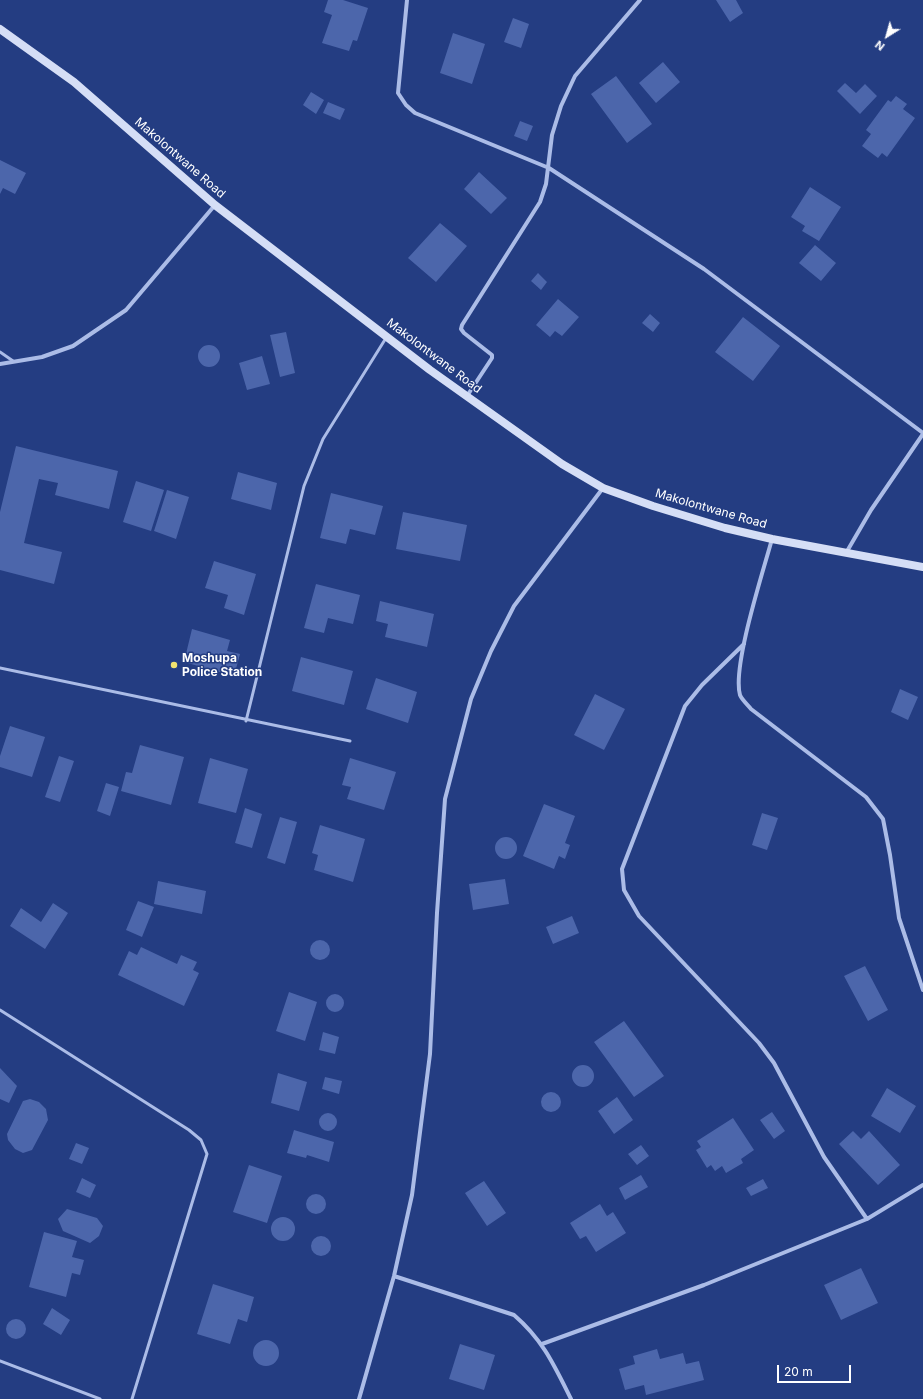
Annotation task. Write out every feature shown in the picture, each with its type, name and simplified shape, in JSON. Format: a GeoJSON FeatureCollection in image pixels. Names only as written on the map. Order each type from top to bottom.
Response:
{"type":"FeatureCollection","features":[{"type":"Feature","properties":{"kind":"main road","name":"Makolontwane Road"},"geometry":{"type":"LineString","coordinates":[[0,29],[74,82],[215,205],[387,336],[562,464],[603,488],[653,506],[718,526],[772,539],[923,567]]}},
{"type":"Feature","properties":{"kind":"street"},"geometry":{"type":"LineString","coordinates":[[407,0],[398,93],[406,105],[415,113],[549,168],[704,269],[923,434],[871,510],[846,553]]}},
{"type":"Feature","properties":{"kind":"street"},"geometry":{"type":"LineString","coordinates":[[467,396],[492,358],[492,354],[464,333],[461,329],[462,325],[540,202],[549,168],[552,135],[561,106],[575,76],[640,0]]}},
{"type":"Feature","properties":{"kind":"street"},"geometry":{"type":"LineString","coordinates":[[0,364],[42,357],[73,346],[126,310],[215,205]]}},
{"type":"Feature","properties":{"kind":"street"},"geometry":{"type":"LineString","coordinates":[[359,1399],[394,1276],[412,1195],[430,1054],[437,913],[445,799],[471,699],[491,651],[514,606],[603,488]]}},
{"type":"Feature","properties":{"kind":"street"},"geometry":{"type":"LineString","coordinates":[[772,539],[744,644],[738,677],[740,696],[751,709],[866,797],[883,819],[899,918],[923,990]]}},
{"type":"Feature","properties":{"kind":"street"},"geometry":{"type":"LineString","coordinates":[[744,644],[702,685],[685,706],[622,869],[624,890],[639,916],[760,1043],[774,1064],[824,1157],[866,1219]]}},
{"type":"Feature","properties":{"kind":"street"},"geometry":{"type":"LineString","coordinates":[[542,1344],[704,1285],[866,1219],[923,1185]]}},
{"type":"Feature","properties":{"kind":"street"},"geometry":{"type":"LineString","coordinates":[[394,1276],[514,1315],[529,1328],[542,1344],[571,1399]]}},
{"type":"Feature","properties":{"kind":"lane"},"geometry":{"type":"LineString","coordinates":[[246,720],[304,486],[323,439],[387,336]]}},
{"type":"Feature","properties":{"kind":"lane"},"geometry":{"type":"LineString","coordinates":[[0,352],[13,361]]}},
{"type":"Feature","properties":{"kind":"lane"},"geometry":{"type":"LineString","coordinates":[[0,668],[350,741]]}},
{"type":"Feature","properties":{"kind":"lane"},"geometry":{"type":"LineString","coordinates":[[0,1010],[189,1130],[201,1140],[207,1154],[132,1399]]}},
{"type":"Feature","properties":{"kind":"lane"},"geometry":{"type":"LineString","coordinates":[[0,1361],[100,1399]]}},
{"type":"Feature","properties":{"kind":"building"},"geometry":{"type":"Polygon","coordinates":[[[328,0],[343,0],[368,8],[357,41],[353,40],[349,51],[322,43],[332,15],[324,12],[328,0]]]}},
{"type":"Feature","properties":{"kind":"building"},"geometry":{"type":"Polygon","coordinates":[[[716,0],[736,0],[743,13],[730,22],[716,0]]]}},
{"type":"Feature","properties":{"kind":"building"},"geometry":{"type":"Polygon","coordinates":[[[513,18],[529,24],[521,48],[504,42],[513,18]]]}},
{"type":"Feature","properties":{"kind":"building"},"geometry":{"type":"Polygon","coordinates":[[[453,33],[485,44],[472,84],[440,73],[453,33]]]}},
{"type":"Feature","properties":{"kind":"building"},"geometry":{"type":"Polygon","coordinates":[[[663,62],[680,82],[656,103],[639,83],[663,62]]]}},
{"type":"Feature","properties":{"kind":"building"},"geometry":{"type":"Polygon","coordinates":[[[616,76],[652,124],[627,143],[591,94],[616,76]]]}},
{"type":"Feature","properties":{"kind":"building"},"geometry":{"type":"Polygon","coordinates":[[[845,83],[856,93],[865,84],[877,96],[860,114],[837,91],[845,83]]]}},
{"type":"Feature","properties":{"kind":"building"},"geometry":{"type":"Polygon","coordinates":[[[311,92],[324,100],[316,114],[303,105],[311,92]]]}},
{"type":"Feature","properties":{"kind":"building"},"geometry":{"type":"Polygon","coordinates":[[[896,96],[907,104],[903,109],[915,118],[887,157],[882,153],[878,158],[862,146],[871,134],[866,130],[888,100],[891,102],[896,96]]]}},
{"type":"Feature","properties":{"kind":"building"},"geometry":{"type":"Polygon","coordinates":[[[328,102],[345,109],[340,120],[323,113],[328,102]]]}},
{"type":"Feature","properties":{"kind":"building"},"geometry":{"type":"Polygon","coordinates":[[[520,121],[533,126],[527,141],[514,136],[520,121]]]}},
{"type":"Feature","properties":{"kind":"building"},"geometry":{"type":"Polygon","coordinates":[[[0,160],[26,173],[15,194],[3,188],[0,194],[0,160]]]}},
{"type":"Feature","properties":{"kind":"building"},"geometry":{"type":"Polygon","coordinates":[[[479,172],[507,198],[491,214],[464,189],[479,172]]]}},
{"type":"Feature","properties":{"kind":"building"},"geometry":{"type":"Polygon","coordinates":[[[810,187],[841,207],[819,241],[802,231],[805,226],[791,217],[810,187]]]}},
{"type":"Feature","properties":{"kind":"building"},"geometry":{"type":"Polygon","coordinates":[[[440,223],[467,246],[436,282],[408,258],[440,223]]]}},
{"type":"Feature","properties":{"kind":"building"},"geometry":{"type":"Polygon","coordinates":[[[815,245],[836,263],[821,281],[799,263],[815,245]]]}},
{"type":"Feature","properties":{"kind":"building"},"geometry":{"type":"Polygon","coordinates":[[[538,273],[547,282],[541,290],[531,281],[538,273]]]}},
{"type":"Feature","properties":{"kind":"building"},"geometry":{"type":"Polygon","coordinates":[[[558,299],[579,317],[562,336],[555,331],[550,337],[536,325],[558,299]]]}},
{"type":"Feature","properties":{"kind":"building"},"geometry":{"type":"Polygon","coordinates":[[[650,314],[660,323],[653,332],[642,323],[650,314]]]}},
{"type":"Feature","properties":{"kind":"building"},"geometry":{"type":"Polygon","coordinates":[[[743,317],[780,346],[753,381],[715,352],[743,317]]]}},
{"type":"Feature","properties":{"kind":"building"},"geometry":{"type":"Polygon","coordinates":[[[286,332],[295,373],[280,377],[270,335],[286,332]]]}},
{"type":"Feature","properties":{"kind":"building"},"geometry":{"type":"Polygon","coordinates":[[[209,345],[217,348],[220,356],[217,364],[209,367],[201,364],[198,356],[201,348],[209,345]]]}},
{"type":"Feature","properties":{"kind":"building"},"geometry":{"type":"Polygon","coordinates":[[[262,356],[270,384],[247,390],[239,363],[262,356]]]}},
{"type":"Feature","properties":{"kind":"building"},"geometry":{"type":"Polygon","coordinates":[[[16,446],[118,471],[109,509],[55,495],[58,483],[39,479],[24,543],[62,552],[54,584],[0,570],[0,512],[16,446]]]}},
{"type":"Feature","properties":{"kind":"building"},"geometry":{"type":"Polygon","coordinates":[[[238,472],[277,483],[271,510],[231,499],[238,472]]]}},
{"type":"Feature","properties":{"kind":"building"},"geometry":{"type":"Polygon","coordinates":[[[136,481],[164,490],[151,531],[123,522],[136,481]]]}},
{"type":"Feature","properties":{"kind":"building"},"geometry":{"type":"Polygon","coordinates":[[[167,490],[189,497],[176,539],[154,531],[167,490]]]}},
{"type":"Feature","properties":{"kind":"building"},"geometry":{"type":"Polygon","coordinates":[[[331,493],[383,506],[375,535],[350,529],[346,544],[320,538],[331,493]]]}},
{"type":"Feature","properties":{"kind":"building"},"geometry":{"type":"Polygon","coordinates":[[[403,512],[467,525],[460,561],[396,549],[403,512]]]}},
{"type":"Feature","properties":{"kind":"building"},"geometry":{"type":"Polygon","coordinates":[[[214,561],[256,574],[244,615],[224,608],[228,595],[205,588],[214,561]]]}},
{"type":"Feature","properties":{"kind":"building"},"geometry":{"type":"Polygon","coordinates":[[[316,584],[360,595],[353,624],[328,618],[324,633],[304,628],[316,584]]]}},
{"type":"Feature","properties":{"kind":"building"},"geometry":{"type":"Polygon","coordinates":[[[380,601],[434,614],[427,647],[385,637],[388,624],[376,621],[380,601]]]}},
{"type":"Feature","properties":{"kind":"building"},"geometry":{"type":"Polygon","coordinates":[[[192,629],[230,640],[227,651],[240,654],[234,676],[184,662],[192,629]]]}},
{"type":"Feature","properties":{"kind":"building"},"geometry":{"type":"Polygon","coordinates":[[[301,657],[353,671],[344,705],[292,691],[301,657]]]}},
{"type":"Feature","properties":{"kind":"building"},"geometry":{"type":"Polygon","coordinates":[[[376,678],[417,692],[408,723],[366,709],[376,678]]]}},
{"type":"Feature","properties":{"kind":"building"},"geometry":{"type":"Polygon","coordinates":[[[900,689],[918,697],[908,720],[891,712],[900,689]]]}},
{"type":"Feature","properties":{"kind":"building"},"geometry":{"type":"Polygon","coordinates":[[[595,694],[625,709],[604,750],[574,735],[595,694]]]}},
{"type":"Feature","properties":{"kind":"building"},"geometry":{"type":"Polygon","coordinates":[[[10,726],[45,737],[32,777],[0,767],[0,756],[10,726]]]}},
{"type":"Feature","properties":{"kind":"building"},"geometry":{"type":"Polygon","coordinates":[[[140,745],[184,757],[171,805],[121,791],[126,772],[132,773],[140,745]]]}},
{"type":"Feature","properties":{"kind":"building"},"geometry":{"type":"Polygon","coordinates":[[[59,756],[74,761],[60,802],[45,797],[59,756]]]}},
{"type":"Feature","properties":{"kind":"building"},"geometry":{"type":"Polygon","coordinates":[[[210,758],[248,769],[236,813],[198,803],[210,758]]]}},
{"type":"Feature","properties":{"kind":"building"},"geometry":{"type":"Polygon","coordinates":[[[350,758],[396,772],[384,810],[347,799],[351,787],[342,785],[350,758]]]}},
{"type":"Feature","properties":{"kind":"building"},"geometry":{"type":"Polygon","coordinates":[[[106,783],[119,787],[110,816],[97,811],[106,783]]]}},
{"type":"Feature","properties":{"kind":"building"},"geometry":{"type":"Polygon","coordinates":[[[544,804],[575,816],[565,843],[570,845],[565,859],[559,856],[554,869],[523,856],[544,804]]]}},
{"type":"Feature","properties":{"kind":"building"},"geometry":{"type":"Polygon","coordinates":[[[245,808],[262,814],[252,848],[235,843],[245,808]]]}},
{"type":"Feature","properties":{"kind":"building"},"geometry":{"type":"Polygon","coordinates":[[[762,813],[778,818],[767,850],[752,845],[762,813]]]}},
{"type":"Feature","properties":{"kind":"building"},"geometry":{"type":"Polygon","coordinates":[[[280,817],[297,822],[285,864],[267,858],[280,817]]]}},
{"type":"Feature","properties":{"kind":"building"},"geometry":{"type":"Polygon","coordinates":[[[320,825],[365,839],[353,882],[314,870],[318,855],[312,853],[320,825]]]}},
{"type":"Feature","properties":{"kind":"building"},"geometry":{"type":"Polygon","coordinates":[[[502,837],[510,837],[517,844],[517,852],[510,859],[502,859],[495,852],[495,844],[502,837]]]}},
{"type":"Feature","properties":{"kind":"building"},"geometry":{"type":"Polygon","coordinates":[[[505,879],[509,904],[473,910],[469,884],[505,879]]]}},
{"type":"Feature","properties":{"kind":"building"},"geometry":{"type":"Polygon","coordinates":[[[158,881],[206,891],[202,914],[154,904],[158,881]]]}},
{"type":"Feature","properties":{"kind":"building"},"geometry":{"type":"Polygon","coordinates":[[[138,901],[154,907],[142,937],[126,930],[138,901]]]}},
{"type":"Feature","properties":{"kind":"building"},"geometry":{"type":"Polygon","coordinates":[[[53,903],[68,913],[45,949],[10,926],[21,908],[41,922],[53,903]]]}},
{"type":"Feature","properties":{"kind":"building"},"geometry":{"type":"Polygon","coordinates":[[[572,916],[579,933],[553,944],[546,927],[572,916]]]}},
{"type":"Feature","properties":{"kind":"building"},"geometry":{"type":"Polygon","coordinates":[[[320,940],[327,943],[330,950],[327,957],[320,960],[313,957],[310,950],[313,943],[320,940]]]}},
{"type":"Feature","properties":{"kind":"building"},"geometry":{"type":"Polygon","coordinates":[[[141,947],[177,964],[181,955],[197,962],[193,970],[199,973],[184,1006],[118,975],[129,951],[137,955],[141,947]]]}},
{"type":"Feature","properties":{"kind":"building"},"geometry":{"type":"Polygon","coordinates":[[[865,966],[888,1010],[868,1021],[844,976],[865,966]]]}},
{"type":"Feature","properties":{"kind":"building"},"geometry":{"type":"Polygon","coordinates":[[[289,992],[317,1002],[305,1041],[276,1031],[289,992]]]}},
{"type":"Feature","properties":{"kind":"building"},"geometry":{"type":"Polygon","coordinates":[[[331,994],[339,994],[344,999],[342,1010],[339,1012],[331,1012],[326,1007],[326,999],[331,994]]]}},
{"type":"Feature","properties":{"kind":"building"},"geometry":{"type":"Polygon","coordinates":[[[624,1021],[664,1076],[634,1097],[594,1042],[624,1021]]]}},
{"type":"Feature","properties":{"kind":"building"},"geometry":{"type":"Polygon","coordinates":[[[323,1032],[339,1037],[335,1054],[319,1050],[323,1032]]]}},
{"type":"Feature","properties":{"kind":"building"},"geometry":{"type":"Polygon","coordinates":[[[583,1065],[591,1068],[594,1076],[591,1084],[583,1087],[575,1084],[572,1076],[575,1068],[583,1065]]]}},
{"type":"Feature","properties":{"kind":"building"},"geometry":{"type":"Polygon","coordinates":[[[0,1068],[17,1086],[9,1103],[0,1099],[0,1068]]]}},
{"type":"Feature","properties":{"kind":"building"},"geometry":{"type":"Polygon","coordinates":[[[278,1073],[307,1082],[299,1111],[271,1103],[278,1073]]]}},
{"type":"Feature","properties":{"kind":"building"},"geometry":{"type":"Polygon","coordinates":[[[325,1077],[342,1081],[339,1094],[322,1089],[325,1077]]]}},
{"type":"Feature","properties":{"kind":"building"},"geometry":{"type":"Polygon","coordinates":[[[887,1088],[916,1106],[900,1133],[871,1116],[887,1088]]]}},
{"type":"Feature","properties":{"kind":"building"},"geometry":{"type":"Polygon","coordinates":[[[551,1092],[558,1095],[561,1102],[558,1109],[551,1112],[544,1109],[541,1102],[544,1095],[551,1092]]]}},
{"type":"Feature","properties":{"kind":"building"},"geometry":{"type":"Polygon","coordinates":[[[617,1097],[633,1120],[614,1134],[598,1111],[617,1097]]]}},
{"type":"Feature","properties":{"kind":"building"},"geometry":{"type":"Polygon","coordinates":[[[30,1099],[39,1102],[46,1109],[48,1120],[32,1150],[23,1153],[15,1149],[8,1140],[7,1134],[23,1101],[30,1099]]]}},
{"type":"Feature","properties":{"kind":"building"},"geometry":{"type":"Polygon","coordinates":[[[772,1112],[785,1131],[774,1139],[760,1120],[772,1112]]]}},
{"type":"Feature","properties":{"kind":"building"},"geometry":{"type":"Polygon","coordinates":[[[328,1113],[334,1116],[337,1122],[334,1128],[328,1131],[322,1128],[319,1122],[322,1116],[328,1113]]]}},
{"type":"Feature","properties":{"kind":"building"},"geometry":{"type":"Polygon","coordinates":[[[733,1118],[754,1150],[741,1159],[743,1163],[726,1173],[722,1166],[715,1171],[711,1165],[707,1168],[696,1150],[701,1147],[697,1141],[733,1118]]]}},
{"type":"Feature","properties":{"kind":"building"},"geometry":{"type":"Polygon","coordinates":[[[294,1130],[334,1142],[329,1162],[307,1155],[306,1158],[287,1153],[294,1130]]]}},
{"type":"Feature","properties":{"kind":"building"},"geometry":{"type":"Polygon","coordinates":[[[853,1131],[861,1139],[869,1131],[900,1165],[878,1185],[839,1144],[853,1131]]]}},
{"type":"Feature","properties":{"kind":"building"},"geometry":{"type":"Polygon","coordinates":[[[76,1143],[89,1148],[82,1164],[69,1159],[76,1143]]]}},
{"type":"Feature","properties":{"kind":"building"},"geometry":{"type":"Polygon","coordinates":[[[641,1145],[649,1156],[637,1165],[628,1154],[641,1145]]]}},
{"type":"Feature","properties":{"kind":"building"},"geometry":{"type":"Polygon","coordinates":[[[249,1165],[282,1176],[267,1223],[233,1212],[249,1165]]]}},
{"type":"Feature","properties":{"kind":"building"},"geometry":{"type":"Polygon","coordinates":[[[641,1175],[648,1187],[625,1200],[619,1188],[641,1175]]]}},
{"type":"Feature","properties":{"kind":"building"},"geometry":{"type":"Polygon","coordinates":[[[82,1178],[96,1185],[90,1198],[76,1192],[82,1178]]]}},
{"type":"Feature","properties":{"kind":"building"},"geometry":{"type":"Polygon","coordinates":[[[763,1179],[768,1188],[751,1196],[746,1188],[763,1179]]]}},
{"type":"Feature","properties":{"kind":"building"},"geometry":{"type":"Polygon","coordinates":[[[484,1181],[506,1213],[487,1226],[465,1193],[484,1181]]]}},
{"type":"Feature","properties":{"kind":"building"},"geometry":{"type":"Polygon","coordinates":[[[316,1194],[323,1197],[326,1204],[323,1211],[316,1214],[309,1211],[306,1204],[309,1197],[316,1194]]]}},
{"type":"Feature","properties":{"kind":"building"},"geometry":{"type":"Polygon","coordinates":[[[600,1204],[607,1216],[613,1212],[626,1233],[596,1252],[586,1236],[580,1239],[570,1223],[600,1204]]]}},
{"type":"Feature","properties":{"kind":"building"},"geometry":{"type":"Polygon","coordinates":[[[67,1209],[97,1218],[103,1226],[99,1236],[90,1243],[63,1231],[58,1219],[67,1209]]]}},
{"type":"Feature","properties":{"kind":"building"},"geometry":{"type":"Polygon","coordinates":[[[283,1217],[292,1220],[295,1229],[292,1238],[283,1241],[274,1238],[271,1229],[274,1220],[283,1217]]]}},
{"type":"Feature","properties":{"kind":"building"},"geometry":{"type":"Polygon","coordinates":[[[44,1232],[77,1241],[72,1257],[84,1260],[80,1275],[72,1273],[66,1297],[29,1287],[44,1232]]]}},
{"type":"Feature","properties":{"kind":"building"},"geometry":{"type":"Polygon","coordinates":[[[317,1236],[325,1236],[331,1242],[331,1250],[325,1256],[317,1256],[311,1250],[311,1242],[317,1236]]]}},
{"type":"Feature","properties":{"kind":"building"},"geometry":{"type":"Polygon","coordinates":[[[861,1268],[878,1303],[841,1320],[824,1285],[861,1268]]]}},
{"type":"Feature","properties":{"kind":"building"},"geometry":{"type":"Polygon","coordinates":[[[213,1284],[254,1297],[247,1322],[238,1319],[230,1344],[197,1334],[213,1284]]]}},
{"type":"Feature","properties":{"kind":"building"},"geometry":{"type":"Polygon","coordinates":[[[52,1308],[70,1320],[61,1335],[43,1324],[52,1308]]]}},
{"type":"Feature","properties":{"kind":"building"},"geometry":{"type":"Polygon","coordinates":[[[16,1319],[23,1322],[26,1329],[23,1336],[16,1339],[9,1336],[6,1329],[9,1322],[16,1319]]]}},
{"type":"Feature","properties":{"kind":"building"},"geometry":{"type":"Polygon","coordinates":[[[266,1340],[275,1344],[279,1353],[275,1362],[266,1366],[257,1362],[253,1353],[257,1344],[266,1340]]]}},
{"type":"Feature","properties":{"kind":"building"},"geometry":{"type":"Polygon","coordinates":[[[460,1344],[495,1355],[484,1390],[449,1379],[460,1344]]]}},
{"type":"Feature","properties":{"kind":"building"},"geometry":{"type":"Polygon","coordinates":[[[657,1349],[660,1359],[683,1353],[686,1364],[699,1361],[704,1380],[646,1395],[644,1385],[625,1390],[619,1369],[635,1364],[633,1356],[657,1349]]]}},
{"type":"Feature","properties":{"kind":"place","name":"Moshupa Police Station"},"geometry":{"type":"Point","coordinates":[174,665]}}]}
